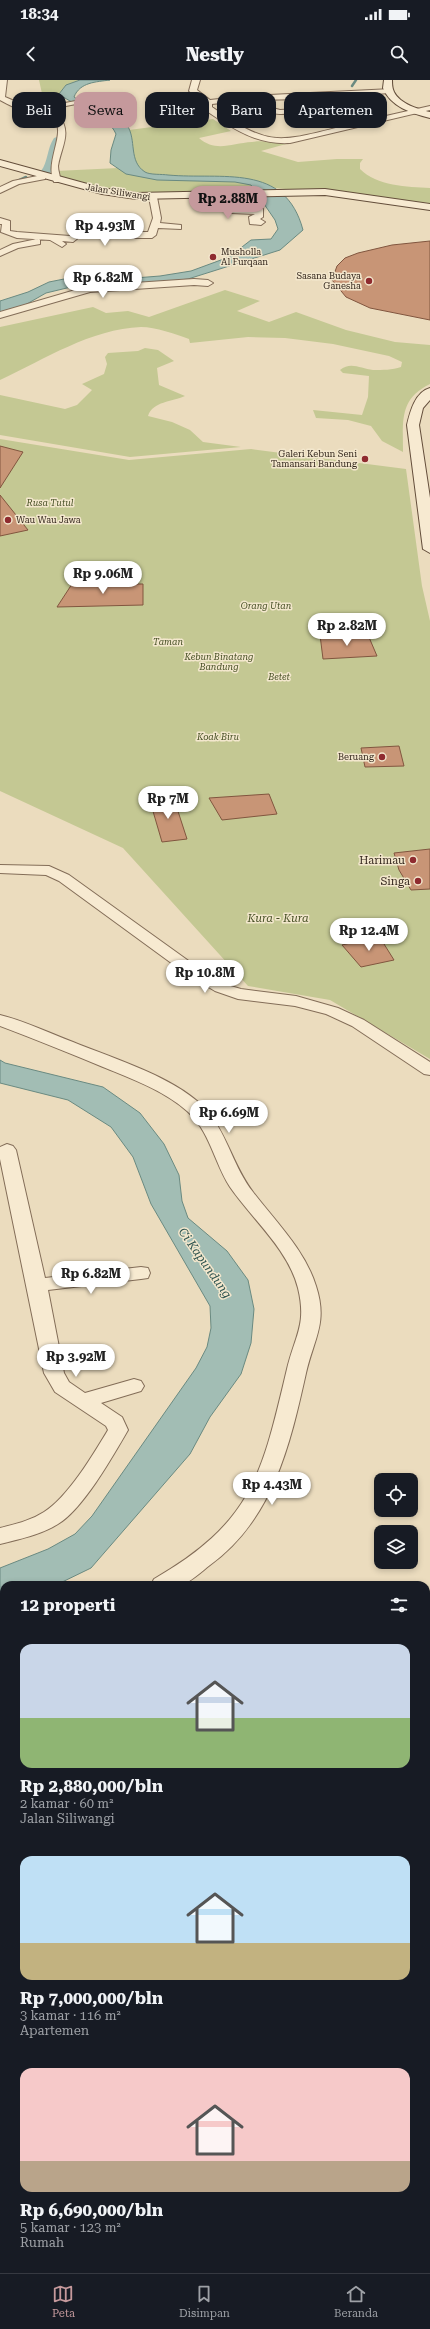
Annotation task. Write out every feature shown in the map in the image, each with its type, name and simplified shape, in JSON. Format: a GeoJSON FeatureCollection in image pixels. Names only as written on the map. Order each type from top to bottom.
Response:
{"type":"FeatureCollection","features":[{"type":"Feature","properties":{"kind":"main road"},"geometry":{"type":"LineString","coordinates":[[386,81],[389,91],[396,100],[414,111],[430,115]]}},
{"type":"Feature","properties":{"kind":"main road","name":"Jalan Siliwangi"},"geometry":{"type":"LineString","coordinates":[[0,163],[42,176],[102,191],[153,197],[208,199],[219,195],[292,192],[337,193],[430,207]]}},
{"type":"Feature","properties":{"kind":"main road"},"geometry":{"type":"LineString","coordinates":[[430,392],[417,407],[413,425],[430,549]]}},
{"type":"Feature","properties":{"kind":"street"},"geometry":{"type":"LineString","coordinates":[[3,80],[1,98],[12,103]]}},
{"type":"Feature","properties":{"kind":"street"},"geometry":{"type":"LineString","coordinates":[[193,92],[193,85],[196,80]]}},
{"type":"Feature","properties":{"kind":"street"},"geometry":{"type":"LineString","coordinates":[[375,92],[389,91]]}},
{"type":"Feature","properties":{"kind":"street"},"geometry":{"type":"LineString","coordinates":[[209,102],[265,97],[284,97]]}},
{"type":"Feature","properties":{"kind":"street"},"geometry":{"type":"LineString","coordinates":[[387,117],[430,108]]}},
{"type":"Feature","properties":{"kind":"street"},"geometry":{"type":"LineString","coordinates":[[209,109],[247,134],[263,140],[290,141],[341,128]]}},
{"type":"Feature","properties":{"kind":"street"},"geometry":{"type":"LineString","coordinates":[[57,180],[54,170],[63,136],[61,128]]}},
{"type":"Feature","properties":{"kind":"street"},"geometry":{"type":"LineString","coordinates":[[0,191],[21,180],[34,180],[42,176]]}},
{"type":"Feature","properties":{"kind":"street"},"geometry":{"type":"LineString","coordinates":[[219,195],[234,211],[260,212],[259,217],[253,217],[253,222],[261,222]]}},
{"type":"Feature","properties":{"kind":"street"},"geometry":{"type":"LineString","coordinates":[[0,253],[16,246],[73,239],[76,235],[152,235],[157,218],[153,197]]}},
{"type":"Feature","properties":{"kind":"street"},"geometry":{"type":"LineString","coordinates":[[0,221],[7,223],[5,232],[57,240]]}},
{"type":"Feature","properties":{"kind":"street"},"geometry":{"type":"LineString","coordinates":[[9,223],[7,227],[41,230],[44,233],[41,237]]}},
{"type":"Feature","properties":{"kind":"street"},"geometry":{"type":"LineString","coordinates":[[155,225],[178,227]]}},
{"type":"Feature","properties":{"kind":"street"},"geometry":{"type":"LineString","coordinates":[[57,240],[70,228],[90,229]]}},
{"type":"Feature","properties":{"kind":"street"},"geometry":{"type":"LineString","coordinates":[[0,315],[109,283],[208,283]]}},
{"type":"Feature","properties":{"kind":"street"},"geometry":{"type":"LineString","coordinates":[[0,869],[49,871],[64,878],[191,970],[221,988],[238,994],[296,1001],[332,1011],[358,1023],[430,1070]]}},
{"type":"Feature","properties":{"kind":"street"},"geometry":{"type":"LineString","coordinates":[[0,1020],[83,1051],[130,1072],[170,1092],[196,1109],[207,1122],[237,1182],[297,1266],[307,1288],[311,1326],[302,1348],[271,1467],[255,1504],[242,1523],[218,1549],[193,1567],[169,1581]]}},
{"type":"Feature","properties":{"kind":"street"},"geometry":{"type":"LineString","coordinates":[[0,1536],[25,1529],[52,1518],[65,1507],[118,1430],[115,1422],[81,1401],[62,1387],[54,1373],[37,1285],[7,1150]]}},
{"type":"Feature","properties":{"kind":"street"},"geometry":{"type":"LineString","coordinates":[[37,1285],[141,1273]]}},
{"type":"Feature","properties":{"kind":"street"},"geometry":{"type":"LineString","coordinates":[[81,1401],[134,1386]]}},
{"type":"Feature","properties":{"kind":"green space"},"geometry":{"type":"Polygon","coordinates":[[[39,80],[80,80],[66,85],[61,92],[42,92],[39,80]]]}},
{"type":"Feature","properties":{"kind":"green space"},"geometry":{"type":"Polygon","coordinates":[[[213,119],[217,122],[217,128],[226,128],[231,131],[199,138],[205,143],[218,146],[260,141],[286,144],[261,151],[298,162],[363,159],[360,163],[360,169],[375,179],[393,184],[430,188],[430,203],[275,188],[276,189],[146,194],[63,180],[56,171],[139,167],[136,164],[129,130],[145,128],[209,128],[209,120],[213,119]]]}},
{"type":"Feature","properties":{"kind":"green space"},"geometry":{"type":"Polygon","coordinates":[[[225,290],[260,301],[237,311],[269,322],[296,312],[346,330],[395,342],[430,345],[430,384],[420,390],[408,404],[403,421],[403,452],[382,441],[371,426],[348,420],[316,418],[313,410],[362,415],[368,397],[369,376],[343,373],[340,370],[344,367],[356,366],[377,370],[401,367],[402,362],[389,356],[333,344],[285,338],[248,337],[190,343],[189,339],[153,328],[141,327],[122,329],[104,333],[69,346],[0,380],[0,327],[93,307],[106,313],[128,311],[149,317],[225,290]]]}},
{"type":"Feature","properties":{"kind":"green space"},"geometry":{"type":"Polygon","coordinates":[[[145,348],[158,350],[174,361],[157,368],[159,385],[185,396],[154,407],[148,416],[172,422],[190,430],[203,442],[241,447],[130,457],[0,435],[0,395],[65,409],[77,405],[92,390],[82,384],[104,374],[107,364],[105,357],[108,353],[138,351],[145,348]]]}},
{"type":"Feature","properties":{"kind":"green space","name":"Kebun Binatang Bandung"},"geometry":{"type":"Polygon","coordinates":[[[0,439],[129,460],[251,449],[406,469],[422,586],[430,621],[430,1059],[330,1000],[248,986],[123,848],[0,791],[0,439]]]}},
{"type":"Feature","properties":{"kind":"water"},"geometry":{"type":"Polygon","coordinates":[[[80,80],[110,80],[94,82],[80,88],[77,92],[74,92],[74,103],[66,99],[66,92],[61,92],[66,85],[80,80]]]}},
{"type":"Feature","properties":{"kind":"water"},"geometry":{"type":"Polygon","coordinates":[[[112,128],[128,128],[132,137],[136,162],[147,173],[230,177],[249,179],[267,184],[282,193],[294,208],[303,230],[280,250],[188,279],[132,285],[71,287],[46,293],[25,305],[0,312],[0,301],[28,292],[49,282],[79,276],[122,279],[160,276],[191,271],[229,257],[251,240],[271,239],[278,229],[275,220],[251,185],[235,182],[157,180],[126,174],[110,163],[111,150],[116,134],[112,128]]]}},
{"type":"Feature","properties":{"kind":"water","name":"Ci Kapundung"},"geometry":{"type":"Polygon","coordinates":[[[0,1060],[5,1063],[103,1087],[140,1113],[164,1144],[179,1175],[182,1201],[188,1218],[227,1251],[248,1280],[254,1309],[251,1343],[241,1374],[210,1417],[190,1454],[91,1568],[64,1581],[0,1581],[0,1568],[48,1549],[75,1534],[92,1516],[196,1368],[207,1347],[211,1328],[210,1306],[151,1204],[133,1157],[111,1127],[68,1100],[0,1083],[0,1060]]]}},
{"type":"Feature","properties":{"kind":"building","name":"Sasana Budaya Ganesha"},"geometry":{"type":"Polygon","coordinates":[[[430,241],[430,320],[370,308],[346,297],[332,280],[337,266],[345,258],[358,253],[392,245],[430,241]]]}},
{"type":"Feature","properties":{"kind":"building"},"geometry":{"type":"Polygon","coordinates":[[[0,446],[23,452],[0,488],[0,446]]]}},
{"type":"Feature","properties":{"kind":"building","name":"Wau Wau Jawa"},"geometry":{"type":"Polygon","coordinates":[[[0,495],[28,530],[0,536],[0,495]]]}},
{"type":"Feature","properties":{"kind":"building"},"geometry":{"type":"Polygon","coordinates":[[[72,584],[143,584],[143,605],[57,607],[72,584]]]}},
{"type":"Feature","properties":{"kind":"building"},"geometry":{"type":"Polygon","coordinates":[[[320,635],[368,635],[377,656],[323,659],[320,635]]]}},
{"type":"Feature","properties":{"kind":"building","name":"Beruang"},"geometry":{"type":"Polygon","coordinates":[[[399,746],[404,766],[365,767],[361,748],[399,746]]]}},
{"type":"Feature","properties":{"kind":"building"},"geometry":{"type":"Polygon","coordinates":[[[269,794],[277,814],[222,820],[209,798],[269,794]]]}},
{"type":"Feature","properties":{"kind":"building"},"geometry":{"type":"Polygon","coordinates":[[[174,799],[187,839],[162,842],[150,801],[174,799]]]}},
{"type":"Feature","properties":{"kind":"building"},"geometry":{"type":"Polygon","coordinates":[[[430,849],[430,889],[411,890],[399,870],[394,853],[430,849]]]}},
{"type":"Feature","properties":{"kind":"building"},"geometry":{"type":"Polygon","coordinates":[[[379,936],[394,960],[361,967],[342,945],[379,936]]]}},
{"type":"Feature","properties":{"kind":"waterway"},"geometry":{"type":"LineString","coordinates":[[352,86],[356,80]]}},
{"type":"Feature","properties":{"kind":"waterway"},"geometry":{"type":"LineString","coordinates":[[46,171],[49,169],[53,149],[57,140]]}},
{"type":"Feature","properties":{"kind":"waterway"},"geometry":{"type":"LineString","coordinates":[[0,189],[26,177]]}},
{"type":"Feature","properties":{"kind":"place","name":"Musholla Al Furqaan"},"geometry":{"type":"Point","coordinates":[213,257]}},
{"type":"Feature","properties":{"kind":"place","name":"Sasana Budaya Ganesha"},"geometry":{"type":"Point","coordinates":[369,281]}},
{"type":"Feature","properties":{"kind":"place","name":"Galeri Kebun Seni Tamansari Bandung"},"geometry":{"type":"Point","coordinates":[365,459]}},
{"type":"Feature","properties":{"kind":"place","name":"Wau Wau Jawa"},"geometry":{"type":"Point","coordinates":[8,520]}},
{"type":"Feature","properties":{"kind":"place","name":"Beruang"},"geometry":{"type":"Point","coordinates":[382,757]}},
{"type":"Feature","properties":{"kind":"place","name":"Harimau"},"geometry":{"type":"Point","coordinates":[413,860]}},
{"type":"Feature","properties":{"kind":"place","name":"Singa"},"geometry":{"type":"Point","coordinates":[418,881]}},
{"type":"Feature","properties":{"kind":"park label","name":"Rusa Tutul"},"geometry":{"type":"Point","coordinates":[50,503]}},
{"type":"Feature","properties":{"kind":"park label","name":"Orang Utan"},"geometry":{"type":"Point","coordinates":[266,606]}},
{"type":"Feature","properties":{"kind":"park label","name":"Taman"},"geometry":{"type":"Point","coordinates":[168,642]}},
{"type":"Feature","properties":{"kind":"park label","name":"Betet"},"geometry":{"type":"Point","coordinates":[279,677]}},
{"type":"Feature","properties":{"kind":"park label","name":"Koak Biru"},"geometry":{"type":"Point","coordinates":[218,737]}},
{"type":"Feature","properties":{"kind":"park label","name":"Kura - Kura"},"geometry":{"type":"Point","coordinates":[278,918]}}]}
